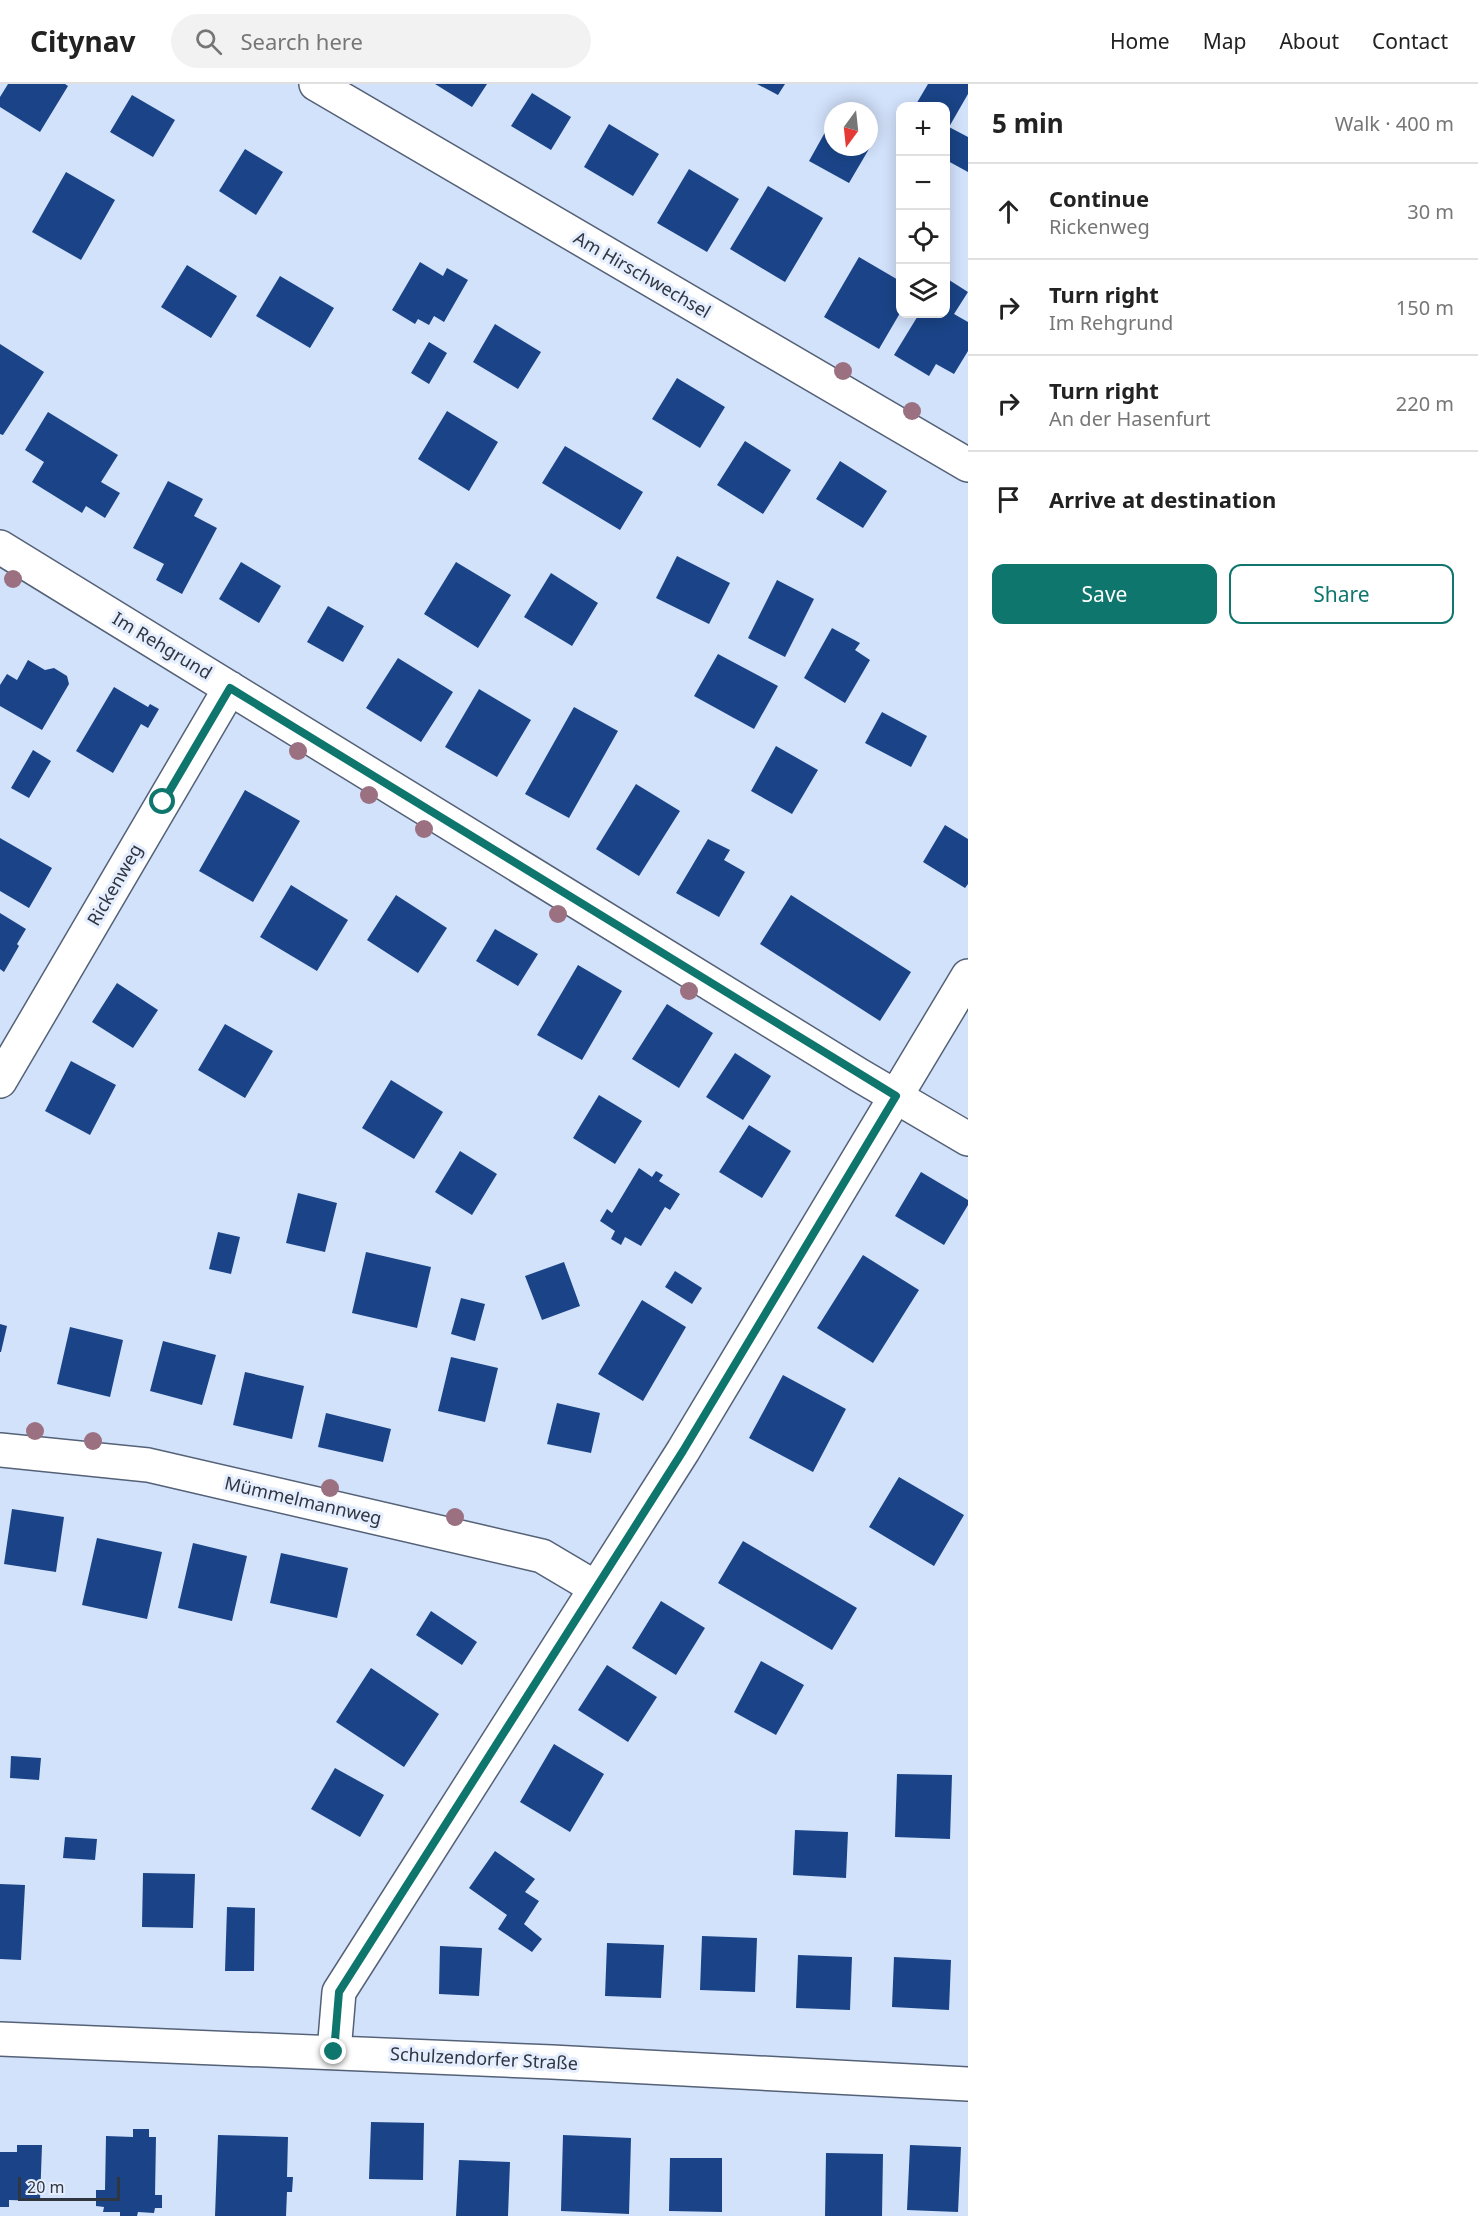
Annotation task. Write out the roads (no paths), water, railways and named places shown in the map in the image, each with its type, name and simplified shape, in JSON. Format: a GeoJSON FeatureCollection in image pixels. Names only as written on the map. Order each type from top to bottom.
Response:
{"type":"FeatureCollection","features":[{"type":"Feature","properties":{"kind":"street","name":"Am Hirschwechsel"},"geometry":{"type":"LineString","coordinates":[[316,84],[968,465]]}},
{"type":"Feature","properties":{"kind":"street","name":"Im Rehgrund"},"geometry":{"type":"LineString","coordinates":[[0,547],[968,1139]]}},
{"type":"Feature","properties":{"kind":"street","name":"Rickenweg"},"geometry":{"type":"LineString","coordinates":[[0,1081],[230,688]]}},
{"type":"Feature","properties":{"kind":"street"},"geometry":{"type":"LineString","coordinates":[[334,2052],[339,1992],[683,1451],[968,976]]}},
{"type":"Feature","properties":{"kind":"street","name":"Mümmelmannweg"},"geometry":{"type":"LineString","coordinates":[[0,1450],[148,1465],[542,1556],[596,1588]]}},
{"type":"Feature","properties":{"kind":"street","name":"Schulzendorfer Straße"},"geometry":{"type":"LineString","coordinates":[[0,2038],[334,2052],[968,2084]]}}]}
